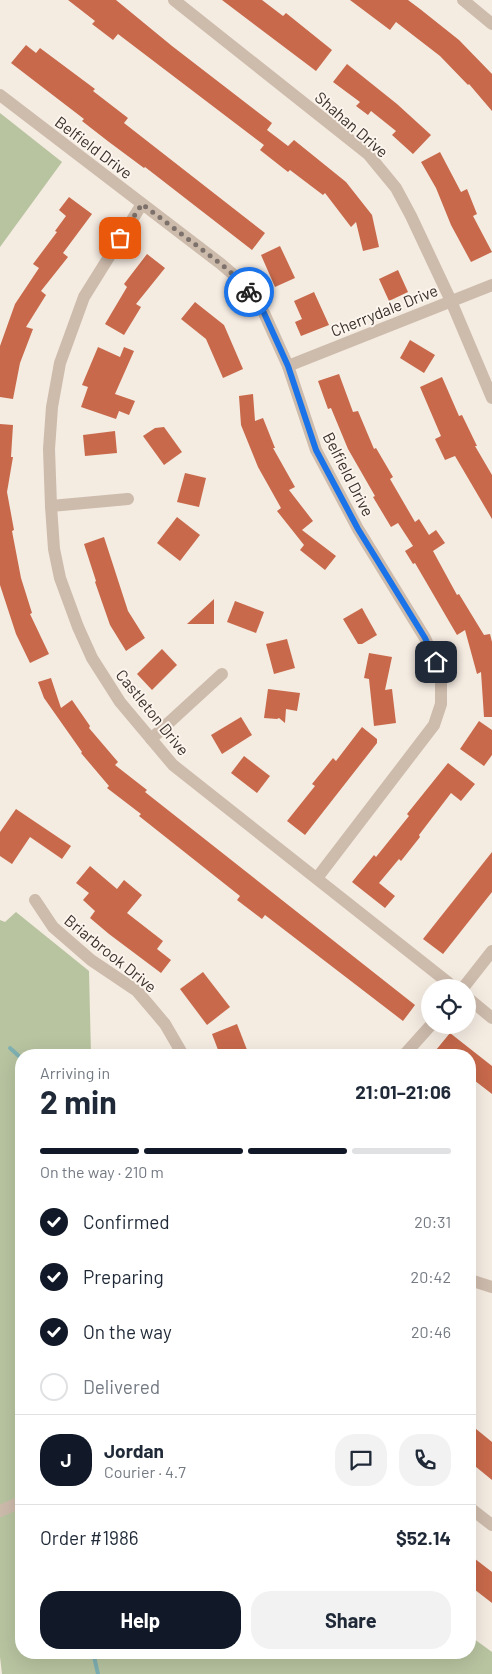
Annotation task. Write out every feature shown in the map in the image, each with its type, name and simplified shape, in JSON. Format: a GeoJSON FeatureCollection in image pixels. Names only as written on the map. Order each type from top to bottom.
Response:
{"type":"FeatureCollection","features":[{"type":"Feature","properties":{"kind":"street","name":"Shahan Drive"},"geometry":{"type":"LineString","coordinates":[[174,0],[368,154],[396,188],[412,216],[451,301],[492,398]]}},
{"type":"Feature","properties":{"kind":"street"},"geometry":{"type":"LineString","coordinates":[[462,0],[492,24]]}},
{"type":"Feature","properties":{"kind":"street","name":"Belfield Drive"},"geometry":{"type":"LineString","coordinates":[[0,95],[242,282],[264,313],[288,366],[316,450],[358,529],[425,638],[440,679],[441,704],[434,725],[317,878]]}},
{"type":"Feature","properties":{"kind":"street","name":"Castleton Drive"},"geometry":{"type":"LineString","coordinates":[[142,204],[84,298],[60,363],[52,407],[49,448],[54,549],[60,578],[78,627],[92,658],[120,702],[173,765],[444,979]]}},
{"type":"Feature","properties":{"kind":"street","name":"Cherrydale Drive"},"geometry":{"type":"LineString","coordinates":[[288,366],[492,285]]}},
{"type":"Feature","properties":{"kind":"street"},"geometry":{"type":"LineString","coordinates":[[51,506],[128,498]]}},
{"type":"Feature","properties":{"kind":"street"},"geometry":{"type":"LineString","coordinates":[[151,738],[222,674]]}},
{"type":"Feature","properties":{"kind":"street","name":"Briarbrook Drive"},"geometry":{"type":"LineString","coordinates":[[35,900],[53,927],[91,960],[137,991],[165,1024],[180,1049]]}},
{"type":"Feature","properties":{"kind":"street"},"geometry":{"type":"LineString","coordinates":[[470,979],[492,951]]}},
{"type":"Feature","properties":{"kind":"street"},"geometry":{"type":"LineString","coordinates":[[476,1005],[492,1018]]}},
{"type":"Feature","properties":{"kind":"street"},"geometry":{"type":"LineString","coordinates":[[409,1049],[423,1034]]}},
{"type":"Feature","properties":{"kind":"street"},"geometry":{"type":"LineString","coordinates":[[476,1282],[492,1287]]}},
{"type":"Feature","properties":{"kind":"street"},"geometry":{"type":"LineString","coordinates":[[0,1511],[15,1505]]}},
{"type":"Feature","properties":{"kind":"street"},"geometry":{"type":"LineString","coordinates":[[476,1513],[492,1525]]}},
{"type":"Feature","properties":{"kind":"green space"},"geometry":{"type":"Polygon","coordinates":[[[0,113],[62,162],[0,247],[0,113]]]}},
{"type":"Feature","properties":{"kind":"green space"},"geometry":{"type":"Polygon","coordinates":[[[16,912],[89,971],[91,1049],[15,1049],[15,1659],[476,1659],[476,1640],[492,1652],[492,1674],[2,1674],[0,1657],[0,920],[5,922],[16,912]]]}},
{"type":"Feature","properties":{"kind":"building"},"geometry":{"type":"Polygon","coordinates":[[[68,0],[116,0],[272,123],[267,130],[288,146],[294,140],[346,182],[372,215],[379,247],[363,251],[356,222],[351,227],[325,193],[323,195],[290,170],[288,172],[260,150],[264,145],[118,34],[113,40],[92,24],[95,21],[68,0]]]}},
{"type":"Feature","properties":{"kind":"building"},"geometry":{"type":"Polygon","coordinates":[[[222,0],[262,0],[283,16],[286,13],[332,50],[316,71],[222,0]]]}},
{"type":"Feature","properties":{"kind":"building"},"geometry":{"type":"Polygon","coordinates":[[[350,0],[408,0],[420,9],[459,40],[492,74],[492,111],[469,84],[440,56],[396,22],[390,30],[350,0]]]}},
{"type":"Feature","properties":{"kind":"building"},"geometry":{"type":"Polygon","coordinates":[[[26,45],[36,53],[40,48],[95,89],[93,91],[128,118],[124,123],[265,233],[252,250],[145,167],[109,142],[82,121],[84,119],[11,63],[26,45]]]}},
{"type":"Feature","properties":{"kind":"building"},"geometry":{"type":"Polygon","coordinates":[[[347,64],[397,104],[431,135],[413,154],[392,135],[396,131],[371,111],[368,115],[356,106],[360,102],[333,82],[347,64]]]}},
{"type":"Feature","properties":{"kind":"building"},"geometry":{"type":"Polygon","coordinates":[[[440,152],[461,192],[467,189],[477,214],[473,216],[492,252],[471,262],[451,225],[436,188],[421,162],[440,152]]]}},
{"type":"Feature","properties":{"kind":"building"},"geometry":{"type":"Polygon","coordinates":[[[69,197],[92,214],[63,253],[68,257],[41,291],[46,295],[26,327],[33,329],[20,363],[13,399],[0,397],[0,346],[15,304],[39,268],[33,264],[57,232],[55,231],[66,216],[59,210],[69,197]]]}},
{"type":"Feature","properties":{"kind":"building"},"geometry":{"type":"Polygon","coordinates":[[[280,246],[295,278],[275,287],[261,255],[280,246]]]}},
{"type":"Feature","properties":{"kind":"building"},"geometry":{"type":"Polygon","coordinates":[[[147,254],[165,268],[136,304],[141,307],[124,335],[105,324],[127,287],[124,284],[147,254]]]}},
{"type":"Feature","properties":{"kind":"building"},"geometry":{"type":"Polygon","coordinates":[[[398,270],[408,292],[389,301],[379,279],[398,270]]]}},
{"type":"Feature","properties":{"kind":"building"},"geometry":{"type":"Polygon","coordinates":[[[314,292],[329,325],[301,336],[295,322],[302,319],[294,301],[314,292]]]}},
{"type":"Feature","properties":{"kind":"building"},"geometry":{"type":"Polygon","coordinates":[[[195,302],[224,325],[243,369],[223,378],[206,339],[181,319],[195,302]]]}},
{"type":"Feature","properties":{"kind":"building"},"geometry":{"type":"Polygon","coordinates":[[[410,340],[435,355],[424,373],[400,358],[410,340]]]}},
{"type":"Feature","properties":{"kind":"building"},"geometry":{"type":"Polygon","coordinates":[[[98,347],[120,357],[124,347],[134,351],[115,394],[135,401],[129,415],[119,411],[116,419],[81,407],[88,387],[82,385],[98,347]]]}},
{"type":"Feature","properties":{"kind":"building"},"geometry":{"type":"Polygon","coordinates":[[[339,374],[353,412],[358,411],[374,449],[376,448],[393,477],[390,479],[415,522],[419,519],[429,535],[436,530],[445,543],[433,551],[457,595],[459,594],[484,635],[490,634],[492,642],[492,717],[484,717],[481,672],[477,674],[465,630],[457,635],[415,563],[413,564],[405,551],[413,546],[398,523],[391,527],[348,449],[331,408],[328,409],[318,381],[339,374]]]}},
{"type":"Feature","properties":{"kind":"building"},"geometry":{"type":"Polygon","coordinates":[[[442,377],[459,416],[462,415],[477,446],[475,446],[492,475],[492,519],[455,456],[445,460],[435,439],[441,436],[420,387],[442,377]]]}},
{"type":"Feature","properties":{"kind":"building"},"geometry":{"type":"Polygon","coordinates":[[[253,394],[255,421],[263,418],[275,448],[273,448],[295,487],[289,490],[313,521],[302,530],[336,556],[325,570],[300,550],[304,545],[277,511],[281,508],[258,467],[241,425],[239,396],[253,394]]]}},
{"type":"Feature","properties":{"kind":"building"},"geometry":{"type":"Polygon","coordinates":[[[0,424],[13,425],[11,457],[13,457],[7,492],[14,530],[12,531],[21,578],[32,613],[30,614],[49,654],[30,663],[16,634],[0,585],[0,424]]]}},
{"type":"Feature","properties":{"kind":"building"},"geometry":{"type":"Polygon","coordinates":[[[164,427],[182,452],[164,465],[143,436],[155,428],[164,427]]]}},
{"type":"Feature","properties":{"kind":"building"},"geometry":{"type":"Polygon","coordinates":[[[115,431],[117,453],[85,456],[83,435],[115,431]]]}},
{"type":"Feature","properties":{"kind":"building"},"geometry":{"type":"Polygon","coordinates":[[[185,473],[206,478],[199,507],[177,502],[185,473]]]}},
{"type":"Feature","properties":{"kind":"building"},"geometry":{"type":"Polygon","coordinates":[[[177,517],[200,535],[180,561],[157,543],[177,517]]]}},
{"type":"Feature","properties":{"kind":"building"},"geometry":{"type":"Polygon","coordinates":[[[104,537],[128,611],[145,638],[126,651],[110,625],[84,544],[104,537]]]}},
{"type":"Feature","properties":{"kind":"building"},"geometry":{"type":"Polygon","coordinates":[[[214,599],[214,624],[187,624],[214,599]]]}},
{"type":"Feature","properties":{"kind":"building"},"geometry":{"type":"Polygon","coordinates":[[[235,601],[264,612],[256,633],[227,622],[235,601]]]}},
{"type":"Feature","properties":{"kind":"building"},"geometry":{"type":"Polygon","coordinates":[[[362,608],[377,635],[362,644],[358,644],[343,619],[362,608]]]}},
{"type":"Feature","properties":{"kind":"building"},"geometry":{"type":"Polygon","coordinates":[[[287,639],[295,668],[274,674],[266,644],[287,639]]]}},
{"type":"Feature","properties":{"kind":"building"},"geometry":{"type":"Polygon","coordinates":[[[162,649],[177,665],[152,690],[137,674],[162,649]]]}},
{"type":"Feature","properties":{"kind":"building"},"geometry":{"type":"Polygon","coordinates":[[[369,653],[392,657],[385,690],[392,689],[396,723],[374,726],[369,679],[364,678],[369,653]]]}},
{"type":"Feature","properties":{"kind":"building"},"geometry":{"type":"Polygon","coordinates":[[[51,678],[61,708],[72,700],[90,726],[89,728],[118,762],[115,765],[147,790],[145,792],[415,1005],[403,1021],[265,915],[262,919],[237,900],[240,896],[139,816],[141,814],[107,788],[109,786],[81,753],[44,698],[38,682],[51,678]]]}},
{"type":"Feature","properties":{"kind":"building"},"geometry":{"type":"Polygon","coordinates":[[[268,689],[300,693],[297,711],[286,709],[285,723],[279,718],[264,718],[268,689]]]}},
{"type":"Feature","properties":{"kind":"building"},"geometry":{"type":"Polygon","coordinates":[[[241,717],[252,735],[222,754],[211,735],[241,717]]]}},
{"type":"Feature","properties":{"kind":"building"},"geometry":{"type":"Polygon","coordinates":[[[479,721],[492,730],[492,755],[484,766],[460,749],[479,721]]]}},
{"type":"Feature","properties":{"kind":"building"},"geometry":{"type":"Polygon","coordinates":[[[362,727],[377,739],[377,743],[305,835],[287,821],[315,786],[312,784],[333,758],[336,761],[362,727]]]}},
{"type":"Feature","properties":{"kind":"building"},"geometry":{"type":"Polygon","coordinates":[[[244,756],[270,776],[257,793],[231,773],[244,756]]]}},
{"type":"Feature","properties":{"kind":"building"},"geometry":{"type":"Polygon","coordinates":[[[448,763],[475,784],[461,801],[451,793],[401,861],[399,859],[379,883],[395,896],[385,908],[352,882],[374,855],[376,857],[409,816],[407,814],[448,763]]]}},
{"type":"Feature","properties":{"kind":"building"},"geometry":{"type":"Polygon","coordinates":[[[16,809],[71,846],[62,859],[30,837],[12,864],[0,856],[0,832],[16,809]]]}},
{"type":"Feature","properties":{"kind":"building"},"geometry":{"type":"Polygon","coordinates":[[[492,852],[492,892],[443,954],[423,939],[492,852]]]}},
{"type":"Feature","properties":{"kind":"building"},"geometry":{"type":"Polygon","coordinates":[[[90,866],[117,889],[124,880],[142,895],[127,913],[163,941],[157,949],[171,960],[161,973],[90,918],[95,911],[83,900],[89,893],[76,883],[90,866]]]}},
{"type":"Feature","properties":{"kind":"building"},"geometry":{"type":"Polygon","coordinates":[[[203,972],[230,1007],[207,1025],[180,989],[203,972]]]}},
{"type":"Feature","properties":{"kind":"building"},"geometry":{"type":"Polygon","coordinates":[[[237,1024],[247,1049],[218,1049],[212,1034],[237,1024]]]}},
{"type":"Feature","properties":{"kind":"building"},"geometry":{"type":"Polygon","coordinates":[[[449,1034],[451,1034],[470,1049],[437,1049],[449,1034]]]}},
{"type":"Feature","properties":{"kind":"building"},"geometry":{"type":"Polygon","coordinates":[[[476,1053],[492,1066],[492,1094],[476,1082],[476,1053]]]}},
{"type":"Feature","properties":{"kind":"building"},"geometry":{"type":"Polygon","coordinates":[[[476,1429],[492,1442],[492,1480],[476,1467],[476,1429]]]}},
{"type":"Feature","properties":{"kind":"building"},"geometry":{"type":"Polygon","coordinates":[[[476,1560],[492,1572],[492,1603],[476,1591],[476,1560]]]}},
{"type":"Feature","properties":{"kind":"waterway"},"geometry":{"type":"LineString","coordinates":[[10,1048],[15,1053]]}},
{"type":"Feature","properties":{"kind":"waterway"},"geometry":{"type":"LineString","coordinates":[[95,1659],[98,1674]]}},
{"type":"Feature","properties":{"kind":"way so far"},"geometry":{"type":"LineString","coordinates":[[120,238],[142,204],[221,264],[242,282],[249,292]]}},
{"type":"Feature","properties":{"kind":"route"},"geometry":{"type":"LineString","coordinates":[[249,292],[264,313],[288,366],[316,450],[358,529],[425,638],[436,662]]}}]}
